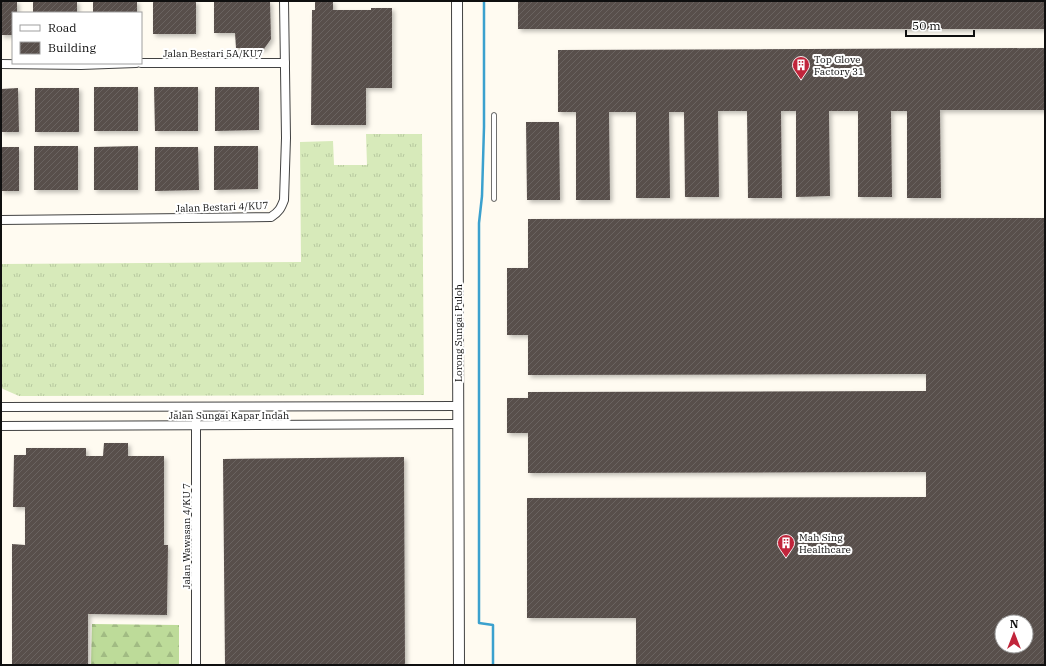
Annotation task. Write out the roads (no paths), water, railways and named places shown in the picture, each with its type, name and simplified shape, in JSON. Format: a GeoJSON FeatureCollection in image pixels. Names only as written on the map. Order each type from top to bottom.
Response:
{"type":"FeatureCollection","features":[{"type":"Feature","properties":{"kind":"street","name":"Jalan Bestari 4/KU7"},"geometry":{"type":"LineString","coordinates":[[1,220],[271,217],[278,213],[284,200],[286,138],[284,1]]}},
{"type":"Feature","properties":{"kind":"street","name":"Lorong Sungai Puloh"},"geometry":{"type":"LineString","coordinates":[[457,1],[459,665]]}},
{"type":"Feature","properties":{"kind":"street","name":"Jalan Bestari 5A/KU7"},"geometry":{"type":"LineString","coordinates":[[142,63],[285,63]]}},
{"type":"Feature","properties":{"kind":"street"},"geometry":{"type":"LineString","coordinates":[[1,64],[108,64]]}},
{"type":"Feature","properties":{"kind":"street","name":"Jalan Sungai Kapar Indah"},"geometry":{"type":"LineString","coordinates":[[1,407],[458,406]]}},
{"type":"Feature","properties":{"kind":"street","name":"Jalan Wawasan 4/KU 7"},"geometry":{"type":"LineString","coordinates":[[196,407],[196,665]]}},
{"type":"Feature","properties":{"kind":"street","name":"Jalan Sungai Kapar Indah"},"geometry":{"type":"LineString","coordinates":[[1,426],[458,424]]}},
{"type":"Feature","properties":{"kind":"lane"},"geometry":{"type":"LineString","coordinates":[[494,115],[494,199]]}},
{"type":"Feature","properties":{"kind":"waterway"},"geometry":{"type":"LineString","coordinates":[[484,1],[484,127],[482,196],[479,223],[479,623],[493,625],[493,665]]}},
{"type":"Feature","properties":{"kind":"place","name":"Top Glove Factory 31"},"geometry":{"type":"Point","coordinates":[801,80]}},
{"type":"Feature","properties":{"kind":"place","name":"Mah Sing Healthcare"},"geometry":{"type":"Point","coordinates":[786,558]}}]}
